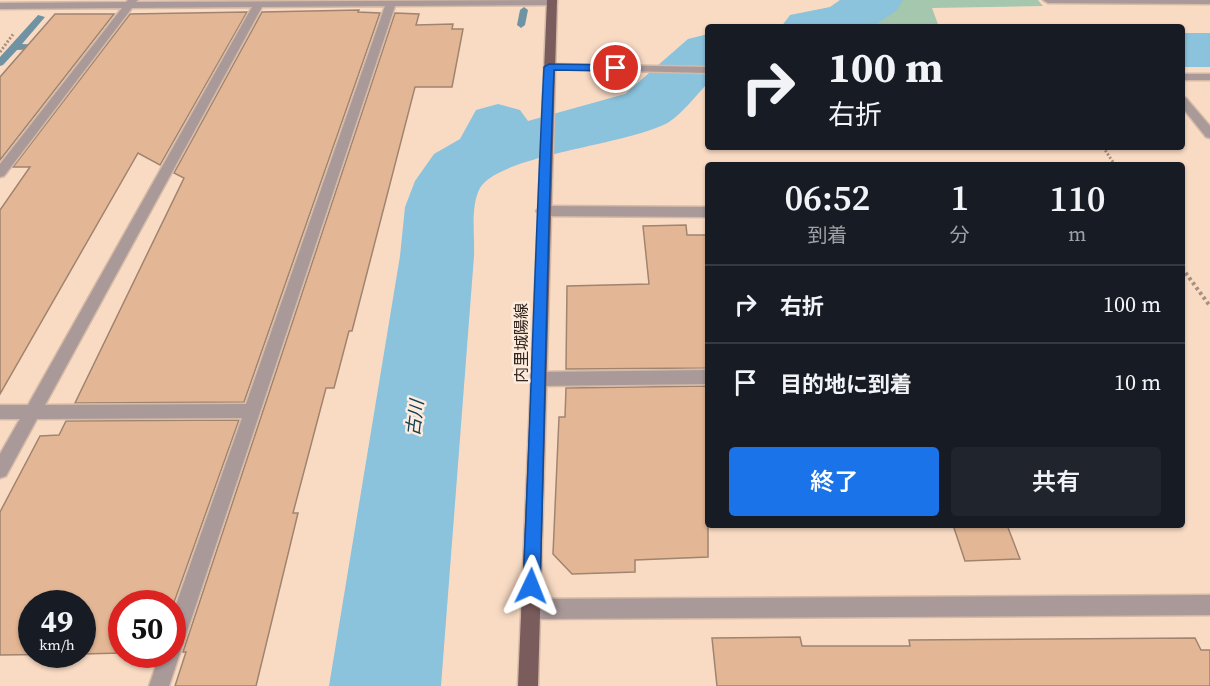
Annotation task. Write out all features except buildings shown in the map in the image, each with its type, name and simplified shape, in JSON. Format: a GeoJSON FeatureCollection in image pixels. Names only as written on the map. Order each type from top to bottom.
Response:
{"type":"FeatureCollection","features":[{"type":"Feature","properties":{"kind":"main road","name":"内里城陽線"},"geometry":{"type":"LineString","coordinates":[[528,686],[539,379],[542,211],[552,1]]}},
{"type":"Feature","properties":{"kind":"street"},"geometry":{"type":"LineString","coordinates":[[1048,0],[1210,1]]}},
{"type":"Feature","properties":{"kind":"street"},"geometry":{"type":"LineString","coordinates":[[0,6],[36,3],[131,2],[552,1]]}},
{"type":"Feature","properties":{"kind":"street"},"geometry":{"type":"LineString","coordinates":[[1195,1],[1210,15]]}},
{"type":"Feature","properties":{"kind":"street"},"geometry":{"type":"LineString","coordinates":[[0,173],[131,2]]}},
{"type":"Feature","properties":{"kind":"street"},"geometry":{"type":"LineString","coordinates":[[0,470],[260,2]]}},
{"type":"Feature","properties":{"kind":"street"},"geometry":{"type":"LineString","coordinates":[[186,605],[391,2]]}},
{"type":"Feature","properties":{"kind":"street"},"geometry":{"type":"LineString","coordinates":[[549,67],[705,70]]}},
{"type":"Feature","properties":{"kind":"street"},"geometry":{"type":"LineString","coordinates":[[1185,77],[1210,77]]}},
{"type":"Feature","properties":{"kind":"street"},"geometry":{"type":"LineString","coordinates":[[1185,104],[1210,134]]}},
{"type":"Feature","properties":{"kind":"street"},"geometry":{"type":"LineString","coordinates":[[542,211],[705,212]]}},
{"type":"Feature","properties":{"kind":"street"},"geometry":{"type":"LineString","coordinates":[[539,379],[705,377]]}},
{"type":"Feature","properties":{"kind":"street"},"geometry":{"type":"LineString","coordinates":[[0,412],[252,411]]}},
{"type":"Feature","properties":{"kind":"street"},"geometry":{"type":"LineString","coordinates":[[531,609],[1210,605]]}},
{"type":"Feature","properties":{"kind":"street"},"geometry":{"type":"LineString","coordinates":[[159,686],[165,668]]}},
{"type":"Feature","properties":{"kind":"path"},"geometry":{"type":"LineString","coordinates":[[1185,272],[1210,306]]}},
{"type":"Feature","properties":{"kind":"green space"},"geometry":{"type":"Polygon","coordinates":[[[897,0],[1038,0],[1043,6],[932,8],[938,24],[869,24],[897,0]]]}},
{"type":"Feature","properties":{"kind":"waterway","name":"古川"},"geometry":{"type":"LineString","coordinates":[[825,24],[846,20],[877,0]]}},
{"type":"Feature","properties":{"kind":"waterway"},"geometry":{"type":"LineString","coordinates":[[521,25],[524,10]]}},
{"type":"Feature","properties":{"kind":"waterway"},"geometry":{"type":"LineString","coordinates":[[0,63],[41,17]]}},
{"type":"Feature","properties":{"kind":"waterway"},"geometry":{"type":"LineString","coordinates":[[15,47],[42,47]]}},
{"type":"Feature","properties":{"kind":"waterway"},"geometry":{"type":"LineString","coordinates":[[1185,50],[1210,50]]}},
{"type":"Feature","properties":{"kind":"waterway"},"geometry":{"type":"LineString","coordinates":[[488,152],[594,125],[647,108],[705,54]]}},
{"type":"Feature","properties":{"kind":"waterway"},"geometry":{"type":"LineString","coordinates":[[488,152],[498,124]]}},
{"type":"Feature","properties":{"kind":"waterway","name":"古川"},"geometry":{"type":"LineString","coordinates":[[385,686],[437,256],[440,207],[449,181],[458,170],[470,160],[488,152]]}},
{"type":"Feature","properties":{"kind":"route"},"geometry":{"type":"LineString","coordinates":[[531,586],[539,379],[539,272],[549,67],[616,68]]}}]}
